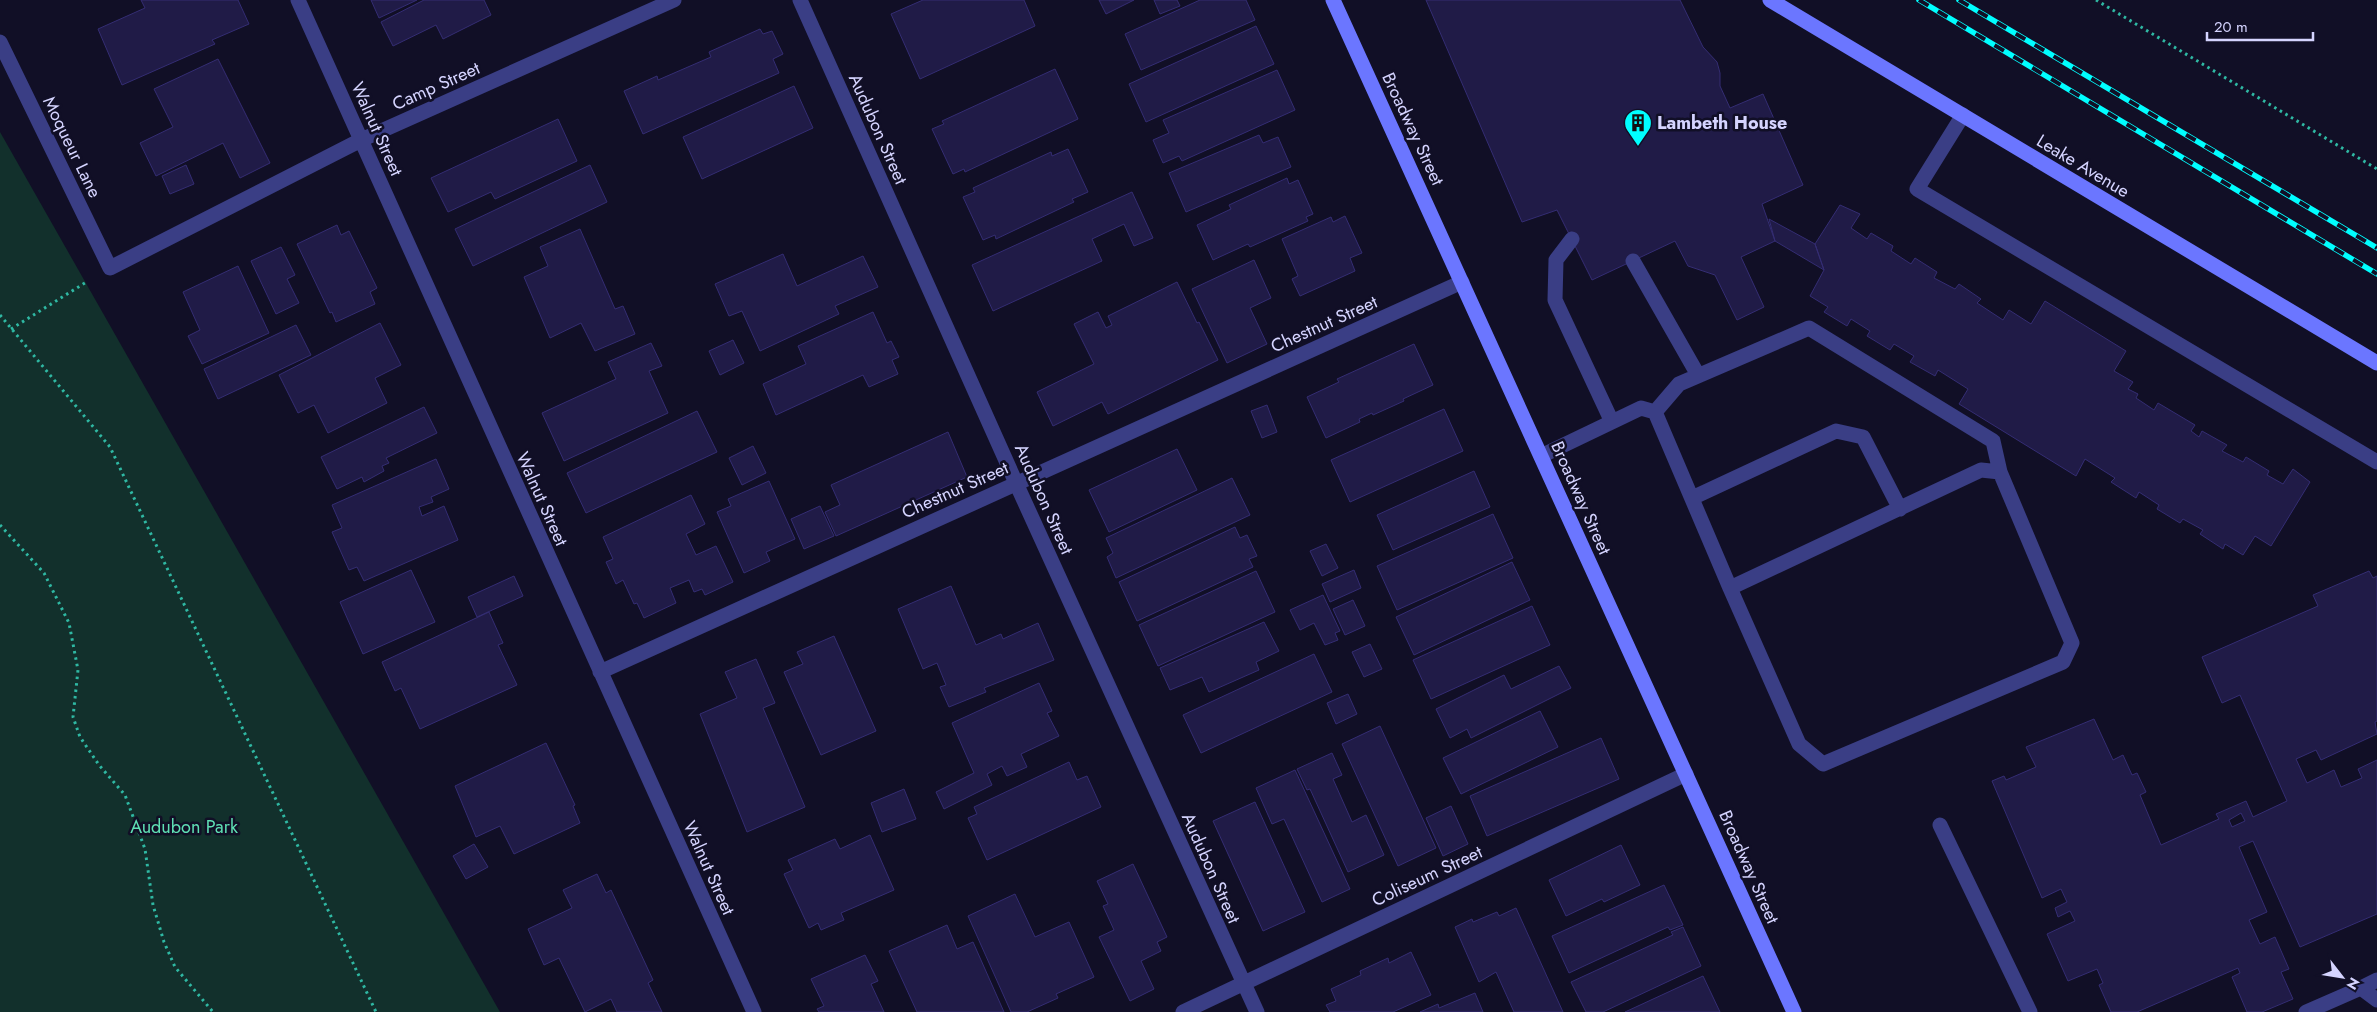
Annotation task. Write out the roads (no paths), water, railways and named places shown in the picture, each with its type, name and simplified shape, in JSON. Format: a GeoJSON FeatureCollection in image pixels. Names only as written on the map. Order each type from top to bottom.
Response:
{"type":"FeatureCollection","features":[{"type":"Feature","properties":{"kind":"street","name":"Walnut Street"},"geometry":{"type":"LineString","coordinates":[[298,0],[754,1012]]}},
{"type":"Feature","properties":{"kind":"street","name":"Camp Street"},"geometry":{"type":"LineString","coordinates":[[110,268],[361,140],[674,0]]}},
{"type":"Feature","properties":{"kind":"street","name":"Audubon Street"},"geometry":{"type":"LineString","coordinates":[[800,0],[1016,483],[1257,1012]]}},
{"type":"Feature","properties":{"kind":"street","name":"Broadway Street"},"geometry":{"type":"LineString","coordinates":[[1333,0],[1794,1012]]}},
{"type":"Feature","properties":{"kind":"street","name":"Leake Avenue"},"geometry":{"type":"LineString","coordinates":[[1770,0],[2377,363]]}},
{"type":"Feature","properties":{"kind":"street","name":"Moqueur Lane"},"geometry":{"type":"LineString","coordinates":[[0,42],[110,268]]}},
{"type":"Feature","properties":{"kind":"street"},"geometry":{"type":"LineString","coordinates":[[1963,116],[1917,189],[2377,462]]}},
{"type":"Feature","properties":{"kind":"street"},"geometry":{"type":"LineString","coordinates":[[1572,239],[1556,260],[1555,300],[1612,422]]}},
{"type":"Feature","properties":{"kind":"street"},"geometry":{"type":"LineString","coordinates":[[1633,260],[1698,375]]}},
{"type":"Feature","properties":{"kind":"street","name":"Chestnut Street"},"geometry":{"type":"LineString","coordinates":[[600,672],[1462,282]]}},
{"type":"Feature","properties":{"kind":"street"},"geometry":{"type":"LineString","coordinates":[[1541,456],[1642,408],[1655,412],[1799,744],[1823,764],[2063,662],[2072,643],[2000,472],[1993,442],[1809,328],[1679,384],[1655,412]]}},
{"type":"Feature","properties":{"kind":"street"},"geometry":{"type":"LineString","coordinates":[[1692,498],[1836,431],[1863,437],[1900,509]]}},
{"type":"Feature","properties":{"kind":"street"},"geometry":{"type":"LineString","coordinates":[[1730,588],[1981,470],[2000,472]]}},
{"type":"Feature","properties":{"kind":"street","name":"Coliseum Street"},"geometry":{"type":"LineString","coordinates":[[1183,1012],[1686,774]]}},
{"type":"Feature","properties":{"kind":"street"},"geometry":{"type":"LineString","coordinates":[[1940,825],[2030,1012]]}},
{"type":"Feature","properties":{"kind":"street"},"geometry":{"type":"LineString","coordinates":[[2306,1012],[2377,980]]}},
{"type":"Feature","properties":{"kind":"street"},"geometry":{"type":"LineString","coordinates":[[2361,988],[2377,1000]]}},
{"type":"Feature","properties":{"kind":"railway"},"geometry":{"type":"LineString","coordinates":[[1919,0],[2377,274]]}},
{"type":"Feature","properties":{"kind":"railway"},"geometry":{"type":"LineString","coordinates":[[1959,0],[2377,248]]}},
{"type":"Feature","properties":{"kind":"place","name":"Lambeth House"},"geometry":{"type":"Point","coordinates":[1638,147]}},
{"type":"Feature","properties":{"kind":"park label","name":"Audubon Park"},"geometry":{"type":"Point","coordinates":[184,827]}}]}
